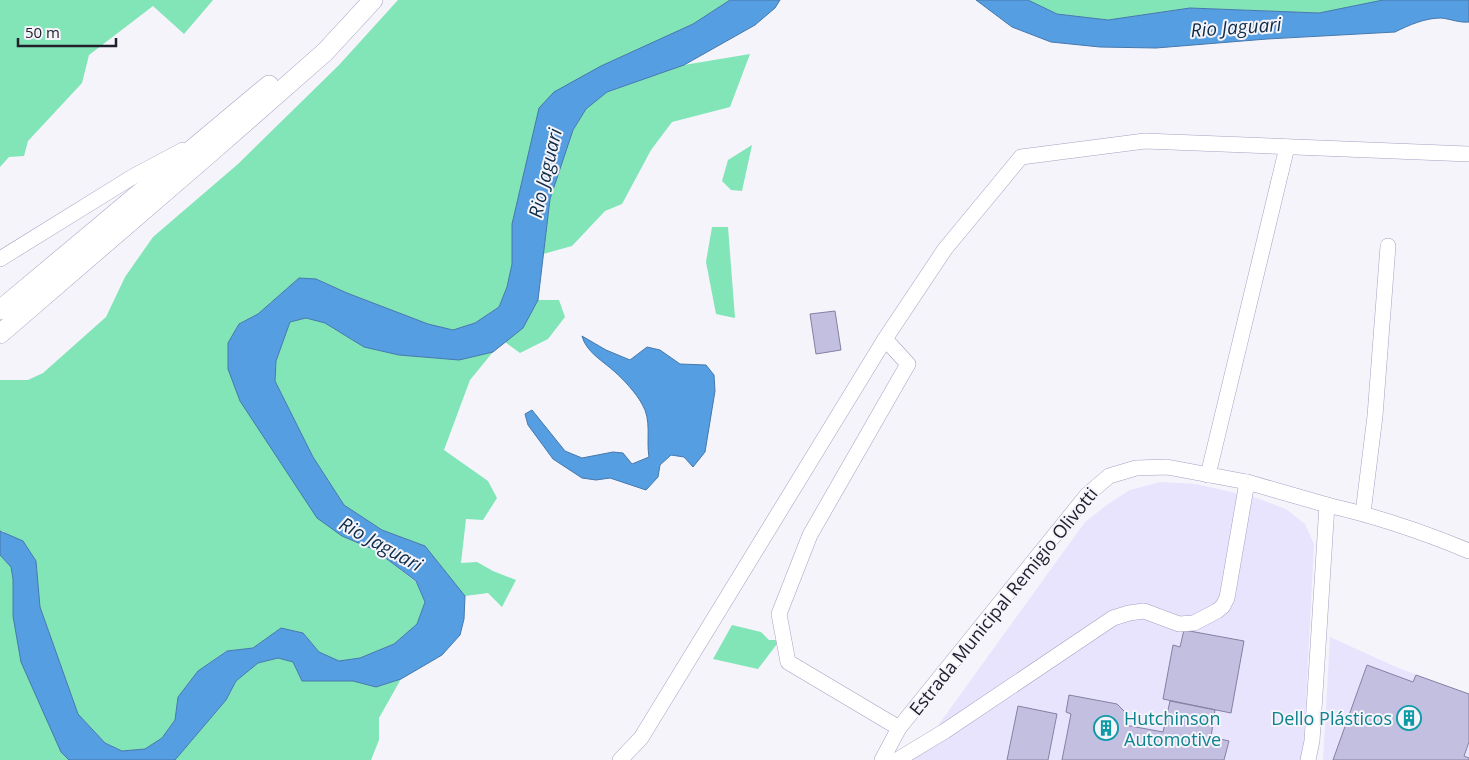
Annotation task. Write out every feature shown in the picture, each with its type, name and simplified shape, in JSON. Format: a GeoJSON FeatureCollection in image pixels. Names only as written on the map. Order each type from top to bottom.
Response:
{"type":"FeatureCollection","features":[{"type":"Feature","properties":{"kind":"main road"},"geometry":{"type":"LineString","coordinates":[[0,310],[305,54],[341,21],[359,0]]}},
{"type":"Feature","properties":{"kind":"main road"},"geometry":{"type":"LineString","coordinates":[[0,334],[325,52],[373,0]]}},
{"type":"Feature","properties":{"kind":"street"},"geometry":{"type":"LineString","coordinates":[[620,760],[641,738],[885,339],[945,249],[1021,157],[1145,141],[1469,154]]}},
{"type":"Feature","properties":{"kind":"street"},"geometry":{"type":"LineString","coordinates":[[0,259],[134,176],[200,142]]}},
{"type":"Feature","properties":{"kind":"street"},"geometry":{"type":"LineString","coordinates":[[1208,475],[1287,147]]}},
{"type":"Feature","properties":{"kind":"street"},"geometry":{"type":"LineString","coordinates":[[1363,514],[1375,416],[1388,246]]}},
{"type":"Feature","properties":{"kind":"street"},"geometry":{"type":"LineString","coordinates":[[885,339],[908,364],[810,535],[779,614],[788,662],[900,728]]}},
{"type":"Feature","properties":{"kind":"street","name":"Estrada Municipal Remigio Olivotti"},"geometry":{"type":"LineString","coordinates":[[882,760],[900,728],[1087,495],[1109,476],[1136,468],[1166,467],[1248,482],[1401,525],[1469,551]]}},
{"type":"Feature","properties":{"kind":"street"},"geometry":{"type":"LineString","coordinates":[[897,760],[1114,618],[1144,611],[1179,624],[1194,623],[1224,606],[1248,482]]}},
{"type":"Feature","properties":{"kind":"street"},"geometry":{"type":"LineString","coordinates":[[1308,760],[1312,732],[1328,505]]}},
{"type":"Feature","properties":{"kind":"shaded area"},"geometry":{"type":"Polygon","coordinates":[[[1160,482],[1196,484],[1257,498],[1286,509],[1305,524],[1314,544],[1303,760],[913,760],[1085,522],[1130,490],[1160,482]]]}},
{"type":"Feature","properties":{"kind":"shaded area","name":"Dello Plásticos"},"geometry":{"type":"Polygon","coordinates":[[[1330,637],[1396,667],[1469,694],[1469,760],[1323,760],[1330,637]]]}},
{"type":"Feature","properties":{"kind":"green space"},"geometry":{"type":"Polygon","coordinates":[[[0,0],[213,0],[184,34],[153,6],[89,55],[82,83],[28,141],[24,156],[9,157],[0,167],[0,0]]]}},
{"type":"Feature","properties":{"kind":"green space"},"geometry":{"type":"Polygon","coordinates":[[[398,0],[730,0],[693,24],[601,66],[525,168],[512,224],[512,264],[507,287],[499,307],[475,323],[453,330],[428,324],[316,279],[299,278],[258,314],[239,324],[342,536],[375,550],[416,582],[425,602],[417,624],[394,644],[360,658],[339,662],[319,652],[303,633],[281,628],[253,648],[226,651],[198,671],[178,697],[175,720],[162,738],[145,749],[122,751],[105,743],[78,714],[40,607],[36,561],[3,531],[0,531],[0,380],[28,380],[43,373],[106,317],[125,277],[153,237],[238,164],[339,65],[398,0]]]}},
{"type":"Feature","properties":{"kind":"green space"},"geometry":{"type":"Polygon","coordinates":[[[1028,0],[1383,0],[1319,13],[1190,8],[1108,20],[1057,14],[1028,0]]]}},
{"type":"Feature","properties":{"kind":"green space"},"geometry":{"type":"Polygon","coordinates":[[[750,54],[730,107],[672,122],[651,150],[622,204],[605,211],[572,246],[543,254],[550,199],[573,130],[586,109],[607,92],[684,65],[750,54]]]}},
{"type":"Feature","properties":{"kind":"green space"},"geometry":{"type":"Polygon","coordinates":[[[752,145],[742,191],[731,190],[722,181],[728,160],[752,145]]]}},
{"type":"Feature","properties":{"kind":"green space"},"geometry":{"type":"Polygon","coordinates":[[[712,227],[728,227],[735,318],[716,314],[706,262],[712,227]]]}},
{"type":"Feature","properties":{"kind":"green space"},"geometry":{"type":"Polygon","coordinates":[[[538,300],[559,300],[565,317],[548,339],[520,353],[505,342],[523,328],[538,300]]]}},
{"type":"Feature","properties":{"kind":"green space"},"geometry":{"type":"Polygon","coordinates":[[[306,318],[325,323],[364,347],[399,355],[459,360],[493,352],[470,380],[444,450],[488,481],[497,498],[483,520],[466,519],[461,563],[477,562],[516,580],[502,607],[488,593],[465,596],[425,546],[382,530],[344,505],[313,457],[275,381],[276,361],[290,322],[306,318]]]}},
{"type":"Feature","properties":{"kind":"green space"},"geometry":{"type":"Polygon","coordinates":[[[0,555],[11,567],[13,579],[13,616],[61,752],[69,760],[0,760],[0,555]]]}},
{"type":"Feature","properties":{"kind":"green space"},"geometry":{"type":"Polygon","coordinates":[[[732,625],[761,632],[769,640],[780,640],[758,669],[713,659],[732,625]]]}},
{"type":"Feature","properties":{"kind":"green space"},"geometry":{"type":"Polygon","coordinates":[[[278,658],[293,662],[302,681],[353,681],[376,687],[401,679],[379,718],[379,740],[371,760],[175,760],[226,700],[236,681],[258,663],[278,658]]]}},
{"type":"Feature","properties":{"kind":"water","name":"Rio Jaguari"},"geometry":{"type":"Polygon","coordinates":[[[730,0],[780,0],[775,8],[755,25],[684,65],[607,92],[586,109],[573,130],[550,199],[538,300],[523,328],[493,352],[459,360],[399,355],[364,347],[325,323],[306,318],[290,322],[276,361],[275,381],[313,457],[344,505],[382,530],[425,546],[465,596],[464,619],[460,635],[442,655],[401,679],[376,687],[353,681],[302,681],[293,662],[278,658],[258,663],[236,681],[226,700],[175,760],[69,760],[61,752],[21,662],[13,616],[13,579],[11,567],[0,555],[0,531],[23,541],[36,561],[40,607],[78,714],[105,743],[122,751],[145,749],[162,738],[175,720],[178,697],[198,671],[227,651],[253,648],[281,628],[303,633],[319,652],[339,661],[360,658],[394,644],[417,624],[425,602],[416,581],[375,550],[342,536],[317,518],[240,401],[228,369],[228,343],[239,324],[258,314],[299,278],[316,279],[428,324],[453,330],[475,323],[499,307],[507,287],[512,264],[512,224],[539,108],[554,92],[601,66],[693,24],[730,0]]]}},
{"type":"Feature","properties":{"kind":"water","name":"Rio Jaguari"},"geometry":{"type":"Polygon","coordinates":[[[976,0],[1028,0],[1057,14],[1108,20],[1190,8],[1319,13],[1383,0],[1469,0],[1469,22],[1435,18],[1417,22],[1395,32],[1267,39],[1156,48],[1100,47],[1051,42],[1012,27],[976,0]]]}},
{"type":"Feature","properties":{"kind":"water"},"geometry":{"type":"Polygon","coordinates":[[[582,336],[606,350],[630,360],[647,347],[660,350],[680,364],[706,365],[714,375],[715,391],[705,452],[693,467],[684,457],[671,455],[660,465],[658,477],[646,490],[610,478],[596,480],[582,478],[553,459],[528,425],[525,414],[532,410],[565,451],[582,458],[613,452],[623,453],[632,464],[649,457],[648,423],[642,404],[622,379],[591,352],[582,336]]]}},
{"type":"Feature","properties":{"kind":"building"},"geometry":{"type":"Polygon","coordinates":[[[835,311],[841,350],[816,354],[810,314],[835,311]]]}},
{"type":"Feature","properties":{"kind":"building"},"geometry":{"type":"Polygon","coordinates":[[[1184,630],[1244,641],[1231,713],[1163,699],[1173,645],[1180,647],[1184,630]]]}},
{"type":"Feature","properties":{"kind":"building","name":"Dello Plásticos"},"geometry":{"type":"Polygon","coordinates":[[[1367,665],[1413,682],[1416,675],[1469,694],[1469,742],[1464,756],[1469,758],[1469,760],[1333,760],[1367,665]]]}},
{"type":"Feature","properties":{"kind":"building","name":"Hutchinson Automotive"},"geometry":{"type":"Polygon","coordinates":[[[1069,695],[1117,704],[1126,713],[1125,725],[1163,732],[1170,701],[1215,710],[1211,737],[1229,741],[1224,760],[1062,760],[1071,714],[1066,712],[1069,695]]]}},
{"type":"Feature","properties":{"kind":"building"},"geometry":{"type":"Polygon","coordinates":[[[1018,706],[1057,714],[1048,760],[1007,760],[1018,706]]]}},
{"type":"Feature","properties":{"kind":"place","name":"Dello Plásticos"},"geometry":{"type":"Point","coordinates":[1409,718]}},
{"type":"Feature","properties":{"kind":"place","name":"Hutchinson Automotive"},"geometry":{"type":"Point","coordinates":[1106,728]}}]}
